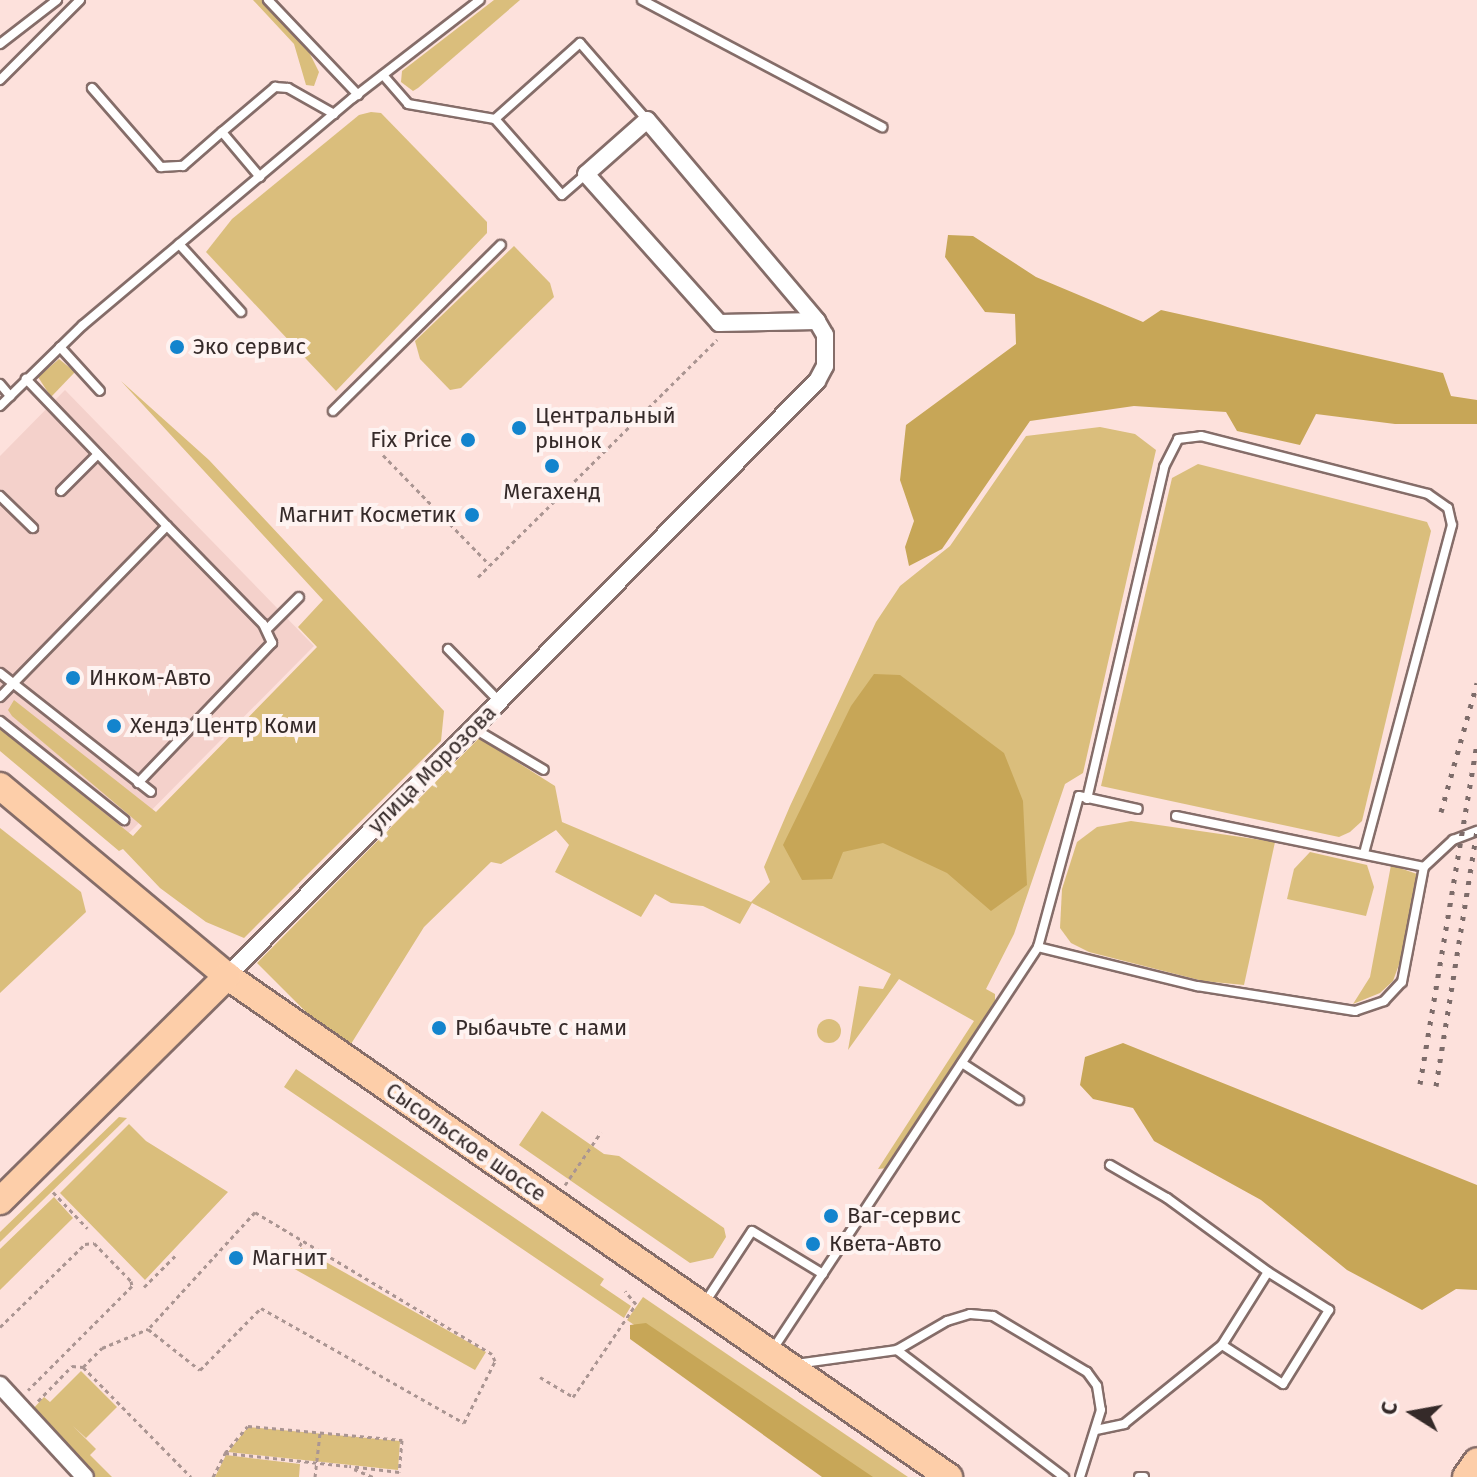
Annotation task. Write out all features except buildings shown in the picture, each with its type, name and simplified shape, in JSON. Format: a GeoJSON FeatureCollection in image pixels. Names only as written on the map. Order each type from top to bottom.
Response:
{"type":"FeatureCollection","features":[{"type":"Feature","properties":{"kind":"main road","name":"Сысольское шоссе"},"geometry":{"type":"LineString","coordinates":[[0,786],[227,976],[949,1477]]}},
{"type":"Feature","properties":{"kind":"main road","name":"улица Морозова"},"geometry":{"type":"LineString","coordinates":[[0,1201],[227,976]]}},
{"type":"Feature","properties":{"kind":"main road"},"geometry":{"type":"LineString","coordinates":[[1466,1477],[1477,1461]]}},
{"type":"Feature","properties":{"kind":"street"},"geometry":{"type":"LineString","coordinates":[[647,120],[817,321],[719,323],[586,174],[647,120]]}},
{"type":"Feature","properties":{"kind":"street","name":"улица Морозова"},"geometry":{"type":"LineString","coordinates":[[227,976],[817,381],[827,350],[817,321]]}},
{"type":"Feature","properties":{"kind":"street"},"geometry":{"type":"LineString","coordinates":[[0,1385],[85,1477]]}},
{"type":"Feature","properties":{"kind":"lane"},"geometry":{"type":"LineString","coordinates":[[0,44],[57,0]]}},
{"type":"Feature","properties":{"kind":"lane"},"geometry":{"type":"LineString","coordinates":[[268,0],[358,95]]}},
{"type":"Feature","properties":{"kind":"lane"},"geometry":{"type":"LineString","coordinates":[[0,406],[60,347],[179,244],[334,114],[480,0]]}},
{"type":"Feature","properties":{"kind":"lane"},"geometry":{"type":"LineString","coordinates":[[642,0],[882,127]]}},
{"type":"Feature","properties":{"kind":"lane"},"geometry":{"type":"LineString","coordinates":[[0,80],[78,1]]}},
{"type":"Feature","properties":{"kind":"lane"},"geometry":{"type":"LineString","coordinates":[[495,119],[580,43],[647,120]]}},
{"type":"Feature","properties":{"kind":"lane"},"geometry":{"type":"LineString","coordinates":[[383,75],[408,104],[495,119],[562,195],[586,174]]}},
{"type":"Feature","properties":{"kind":"lane"},"geometry":{"type":"LineString","coordinates":[[92,88],[161,167],[183,166],[275,87],[288,88],[334,114]]}},
{"type":"Feature","properties":{"kind":"lane"},"geometry":{"type":"LineString","coordinates":[[222,132],[260,177]]}},
{"type":"Feature","properties":{"kind":"lane"},"geometry":{"type":"LineString","coordinates":[[179,244],[241,312]]}},
{"type":"Feature","properties":{"kind":"lane"},"geometry":{"type":"LineString","coordinates":[[333,411],[501,245]]}},
{"type":"Feature","properties":{"kind":"lane"},"geometry":{"type":"LineString","coordinates":[[60,347],[100,391]]}},
{"type":"Feature","properties":{"kind":"lane"},"geometry":{"type":"LineString","coordinates":[[26,379],[267,629],[272,643],[138,783]]}},
{"type":"Feature","properties":{"kind":"lane"},"geometry":{"type":"LineString","coordinates":[[0,384],[10,396]]}},
{"type":"Feature","properties":{"kind":"lane"},"geometry":{"type":"LineString","coordinates":[[1087,799],[1169,450],[1178,439],[1201,436],[1428,494],[1448,508],[1452,525],[1364,853]]}},
{"type":"Feature","properties":{"kind":"lane"},"geometry":{"type":"LineString","coordinates":[[61,491],[98,454]]}},
{"type":"Feature","properties":{"kind":"lane"},"geometry":{"type":"LineString","coordinates":[[0,496],[33,528]]}},
{"type":"Feature","properties":{"kind":"lane"},"geometry":{"type":"LineString","coordinates":[[0,697],[167,526]]}},
{"type":"Feature","properties":{"kind":"lane"},"geometry":{"type":"LineString","coordinates":[[267,629],[299,597]]}},
{"type":"Feature","properties":{"kind":"lane"},"geometry":{"type":"LineString","coordinates":[[448,649],[499,701]]}},
{"type":"Feature","properties":{"kind":"lane"},"geometry":{"type":"LineString","coordinates":[[0,673],[151,792]]}},
{"type":"Feature","properties":{"kind":"lane"},"geometry":{"type":"LineString","coordinates":[[0,721],[124,820]]}},
{"type":"Feature","properties":{"kind":"lane"},"geometry":{"type":"LineString","coordinates":[[473,728],[544,770]]}},
{"type":"Feature","properties":{"kind":"lane"},"geometry":{"type":"LineString","coordinates":[[779,1359],[823,1274],[1038,947],[1079,796],[1138,809]]}},
{"type":"Feature","properties":{"kind":"lane"},"geometry":{"type":"LineString","coordinates":[[1176,816],[1424,867]]}},
{"type":"Feature","properties":{"kind":"lane"},"geometry":{"type":"LineString","coordinates":[[1038,947],[1197,986],[1355,1011],[1384,1001],[1402,982],[1424,867],[1453,840],[1477,831]]}},
{"type":"Feature","properties":{"kind":"lane"},"geometry":{"type":"LineString","coordinates":[[962,1063],[1019,1100]]}},
{"type":"Feature","properties":{"kind":"lane"},"geometry":{"type":"LineString","coordinates":[[1110,1165],[1167,1198],[1268,1272],[1329,1310],[1283,1384],[1222,1345]]}},
{"type":"Feature","properties":{"kind":"lane"},"geometry":{"type":"LineString","coordinates":[[703,1306],[752,1231],[823,1274]]}},
{"type":"Feature","properties":{"kind":"lane"},"geometry":{"type":"LineString","coordinates":[[1096,1430],[1124,1424],[1222,1345],[1268,1272]]}},
{"type":"Feature","properties":{"kind":"lane"},"geometry":{"type":"LineString","coordinates":[[779,1359],[897,1350],[947,1321],[970,1314],[993,1316],[1087,1372],[1097,1386],[1101,1410],[1080,1477]]}},
{"type":"Feature","properties":{"kind":"lane"},"geometry":{"type":"LineString","coordinates":[[897,1350],[1064,1477]]}},
{"type":"Feature","properties":{"kind":"path"},"geometry":{"type":"LineString","coordinates":[[478,577],[718,342],[708,330]]}},
{"type":"Feature","properties":{"kind":"path"},"geometry":{"type":"LineString","coordinates":[[383,455],[490,565]]}},
{"type":"Feature","properties":{"kind":"path"},"geometry":{"type":"LineString","coordinates":[[564,1188],[601,1132]]}},
{"type":"Feature","properties":{"kind":"path"},"geometry":{"type":"LineString","coordinates":[[53,1192],[87,1228]]}},
{"type":"Feature","properties":{"kind":"path"},"geometry":{"type":"LineString","coordinates":[[83,1367],[102,1348],[148,1329],[255,1212],[492,1354],[492,1375],[464,1423],[265,1310],[255,1311],[200,1370],[148,1329]]}},
{"type":"Feature","properties":{"kind":"path"},"geometry":{"type":"LineString","coordinates":[[288,1267],[303,1240]]}},
{"type":"Feature","properties":{"kind":"path"},"geometry":{"type":"LineString","coordinates":[[0,1327],[85,1244],[94,1243],[131,1281],[132,1286],[22,1406]]}},
{"type":"Feature","properties":{"kind":"path"},"geometry":{"type":"LineString","coordinates":[[144,1287],[175,1256]]}},
{"type":"Feature","properties":{"kind":"path"},"geometry":{"type":"LineString","coordinates":[[540,1377],[573,1397],[636,1304],[625,1291]]}},
{"type":"Feature","properties":{"kind":"path"},"geometry":{"type":"LineString","coordinates":[[265,1310],[269,1302]]}},
{"type":"Feature","properties":{"kind":"path"},"geometry":{"type":"LineString","coordinates":[[22,1406],[72,1366],[83,1367],[191,1477]]}},
{"type":"Feature","properties":{"kind":"path"},"geometry":{"type":"LineString","coordinates":[[213,1477],[225,1453],[248,1426],[402,1440],[399,1472],[225,1453]]}},
{"type":"Feature","properties":{"kind":"path"},"geometry":{"type":"LineString","coordinates":[[315,1477],[320,1432]]}},
{"type":"Feature","properties":{"kind":"path"},"geometry":{"type":"LineString","coordinates":[[349,1466],[373,1477]]}},
{"type":"Feature","properties":{"kind":"shaded area"},"geometry":{"type":"Polygon","coordinates":[[[253,0],[263,0],[305,44],[319,72],[314,86],[306,85],[294,44],[253,0]]]}},
{"type":"Feature","properties":{"kind":"shaded area"},"geometry":{"type":"Polygon","coordinates":[[[494,0],[520,0],[418,88],[413,91],[401,82],[402,71],[494,0]]]}},
{"type":"Feature","properties":{"kind":"shaded area"},"geometry":{"type":"Polygon","coordinates":[[[381,113],[487,222],[487,233],[336,391],[206,252],[232,219],[359,115],[381,113]]]}},
{"type":"Feature","properties":{"kind":"shaded area"},"geometry":{"type":"Polygon","coordinates":[[[948,235],[973,236],[1036,277],[1143,322],[1161,310],[1443,373],[1451,396],[1477,400],[1477,424],[1395,424],[1316,414],[1300,445],[1237,431],[1226,412],[1134,406],[1030,421],[942,549],[909,566],[905,547],[914,521],[900,480],[906,425],[1016,344],[1015,314],[985,312],[945,257],[948,235]]]}},
{"type":"Feature","properties":{"kind":"shaded area"},"geometry":{"type":"Polygon","coordinates":[[[514,246],[550,283],[554,297],[461,388],[450,390],[420,359],[415,341],[514,246]]]}},
{"type":"Feature","properties":{"kind":"shaded area"},"geometry":{"type":"Polygon","coordinates":[[[59,359],[75,372],[51,397],[38,377],[59,359]]]}},
{"type":"Feature","properties":{"kind":"shaded area"},"geometry":{"type":"Polygon","coordinates":[[[121,381],[209,460],[444,711],[441,741],[244,938],[206,922],[160,888],[123,849],[119,851],[0,751],[0,729],[133,836],[142,826],[12,716],[8,710],[14,700],[156,812],[317,647],[298,627],[323,600],[121,381]]]}},
{"type":"Feature","properties":{"kind":"shaded area"},"geometry":{"type":"Polygon","coordinates":[[[65,390],[314,646],[122,840],[0,738],[0,456],[65,390]]]}},
{"type":"Feature","properties":{"kind":"shaded area"},"geometry":{"type":"Polygon","coordinates":[[[1100,427],[1135,434],[1156,450],[1083,773],[1065,784],[1014,934],[986,989],[995,994],[995,1004],[888,1168],[878,1169],[974,1021],[899,979],[848,1050],[859,986],[883,989],[891,974],[752,903],[740,924],[703,906],[671,903],[655,894],[641,917],[555,872],[569,845],[556,830],[501,864],[491,862],[424,927],[351,1044],[315,1021],[257,963],[479,738],[555,786],[562,822],[751,902],[770,882],[764,867],[790,806],[876,622],[900,586],[950,546],[1026,436],[1100,427]]]}},
{"type":"Feature","properties":{"kind":"shaded area"},"geometry":{"type":"Polygon","coordinates":[[[1198,464],[1427,522],[1431,531],[1362,821],[1339,837],[1101,786],[1172,478],[1198,464]]]}},
{"type":"Feature","properties":{"kind":"shaded area"},"geometry":{"type":"Polygon","coordinates":[[[874,674],[900,675],[1004,753],[1023,801],[1027,885],[991,911],[947,873],[883,843],[843,852],[832,879],[802,880],[783,845],[851,706],[874,674]]]}},
{"type":"Feature","properties":{"kind":"shaded area"},"geometry":{"type":"Polygon","coordinates":[[[1131,821],[1275,842],[1244,985],[1203,981],[1089,952],[1071,943],[1060,928],[1062,889],[1077,842],[1097,827],[1131,821]]]}},
{"type":"Feature","properties":{"kind":"shaded area"},"geometry":{"type":"Polygon","coordinates":[[[0,828],[81,892],[86,912],[0,993],[0,828]]]}},
{"type":"Feature","properties":{"kind":"shaded area"},"geometry":{"type":"Polygon","coordinates":[[[1310,852],[1367,865],[1374,887],[1366,916],[1287,899],[1294,869],[1310,852]]]}},
{"type":"Feature","properties":{"kind":"shaded area"},"geometry":{"type":"Polygon","coordinates":[[[1391,865],[1417,874],[1401,959],[1393,981],[1380,993],[1353,1004],[1370,977],[1391,865]]]}},
{"type":"Feature","properties":{"kind":"shaded area"},"geometry":{"type":"Polygon","coordinates":[[[829,1019],[840,1026],[841,1031],[834,1042],[829,1043],[818,1036],[817,1031],[824,1020],[829,1019]]]}},
{"type":"Feature","properties":{"kind":"shaded area"},"geometry":{"type":"Polygon","coordinates":[[[1123,1043],[1477,1185],[1477,1290],[1456,1289],[1422,1310],[1347,1270],[1261,1200],[1154,1141],[1133,1108],[1093,1099],[1080,1085],[1085,1057],[1123,1043]]]}},
{"type":"Feature","properties":{"kind":"shaded area"},"geometry":{"type":"Polygon","coordinates":[[[296,1069],[604,1279],[600,1285],[631,1306],[624,1318],[284,1087],[296,1069]]]}},
{"type":"Feature","properties":{"kind":"shaded area"},"geometry":{"type":"Polygon","coordinates":[[[542,1111],[604,1154],[619,1156],[724,1228],[726,1237],[713,1258],[690,1263],[519,1145],[542,1111]]]}},
{"type":"Feature","properties":{"kind":"shaded area"},"geometry":{"type":"Polygon","coordinates":[[[119,1117],[127,1118],[0,1242],[0,1232],[119,1117]]]}},
{"type":"Feature","properties":{"kind":"shaded area"},"geometry":{"type":"Polygon","coordinates":[[[129,1124],[146,1141],[228,1192],[145,1280],[60,1193],[129,1124]]]}},
{"type":"Feature","properties":{"kind":"shaded area"},"geometry":{"type":"Polygon","coordinates":[[[54,1197],[73,1218],[0,1290],[0,1249],[54,1197]]]}},
{"type":"Feature","properties":{"kind":"shaded area"},"geometry":{"type":"Polygon","coordinates":[[[301,1248],[486,1352],[475,1370],[291,1267],[301,1248]]]}},
{"type":"Feature","properties":{"kind":"shaded area"},"geometry":{"type":"Polygon","coordinates":[[[643,1297],[908,1477],[852,1477],[627,1320],[643,1297]]]}},
{"type":"Feature","properties":{"kind":"shaded area"},"geometry":{"type":"Polygon","coordinates":[[[646,1323],[873,1477],[822,1477],[630,1339],[630,1325],[646,1323]]]}},
{"type":"Feature","properties":{"kind":"shaded area"},"geometry":{"type":"Polygon","coordinates":[[[81,1371],[117,1407],[86,1438],[73,1426],[96,1449],[90,1455],[112,1477],[95,1477],[32,1410],[44,1397],[50,1402],[81,1371]]]}},
{"type":"Feature","properties":{"kind":"shaded area"},"geometry":{"type":"Polygon","coordinates":[[[248,1427],[400,1441],[398,1470],[228,1452],[248,1427]]]}},
{"type":"Feature","properties":{"kind":"shaded area"},"geometry":{"type":"Polygon","coordinates":[[[226,1455],[300,1464],[299,1477],[215,1477],[226,1455]]]}},
{"type":"Feature","properties":{"kind":"railway"},"geometry":{"type":"LineString","coordinates":[[1441,812],[1477,683]]}},
{"type":"Feature","properties":{"kind":"railway"},"geometry":{"type":"LineString","coordinates":[[1420,1084],[1477,742]]}},
{"type":"Feature","properties":{"kind":"railway"},"geometry":{"type":"LineString","coordinates":[[1436,1086],[1477,829]]}},
{"type":"Feature","properties":{"kind":"place","name":"Эко сервис"},"geometry":{"type":"Point","coordinates":[177,347]}},
{"type":"Feature","properties":{"kind":"place","name":"Центральный рынок"},"geometry":{"type":"Point","coordinates":[519,428]}},
{"type":"Feature","properties":{"kind":"place","name":"Fix Price"},"geometry":{"type":"Point","coordinates":[468,440]}},
{"type":"Feature","properties":{"kind":"place","name":"Мегахенд"},"geometry":{"type":"Point","coordinates":[552,466]}},
{"type":"Feature","properties":{"kind":"place","name":"Магнит Косметик"},"geometry":{"type":"Point","coordinates":[472,515]}},
{"type":"Feature","properties":{"kind":"place","name":"Инком-Авто"},"geometry":{"type":"Point","coordinates":[73,678]}},
{"type":"Feature","properties":{"kind":"place","name":"Хендэ Центр Коми"},"geometry":{"type":"Point","coordinates":[114,726]}},
{"type":"Feature","properties":{"kind":"place","name":"Рыбачьте с нами"},"geometry":{"type":"Point","coordinates":[439,1028]}},
{"type":"Feature","properties":{"kind":"place","name":"Ваг-сервис"},"geometry":{"type":"Point","coordinates":[831,1216]}},
{"type":"Feature","properties":{"kind":"place","name":"Квета-Авто"},"geometry":{"type":"Point","coordinates":[813,1244]}},
{"type":"Feature","properties":{"kind":"place","name":"Магнит"},"geometry":{"type":"Point","coordinates":[236,1258]}}]}
